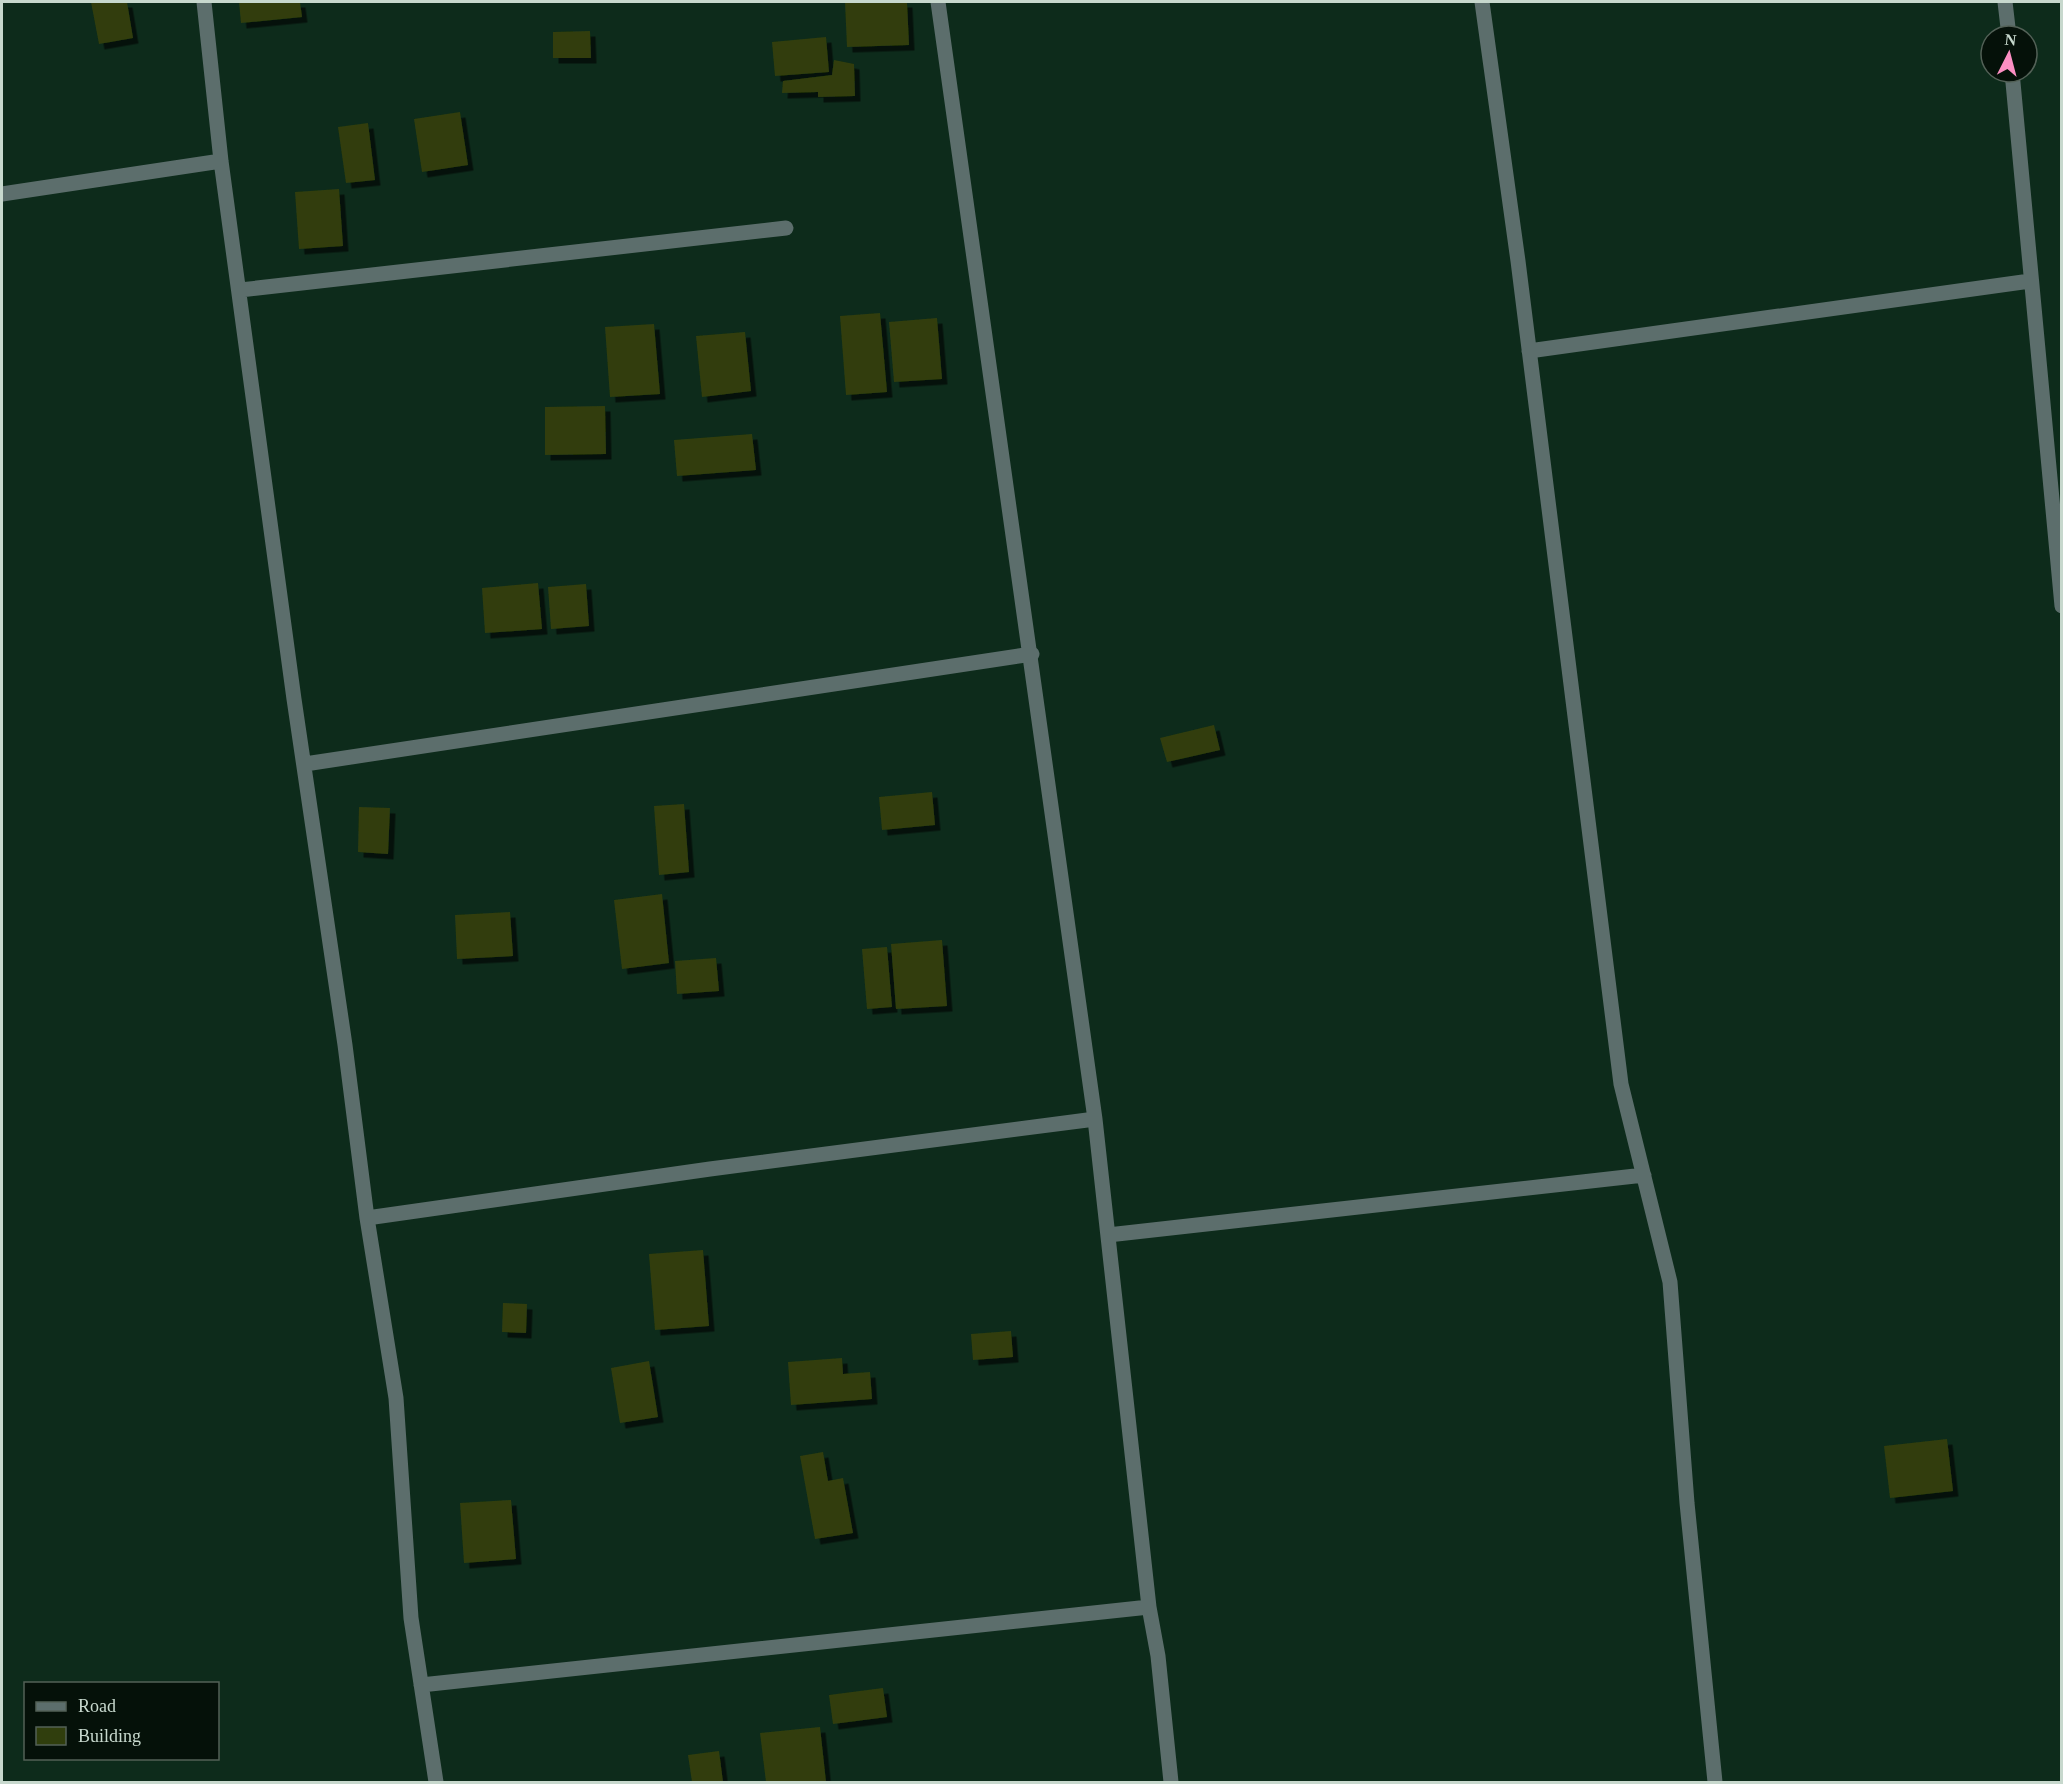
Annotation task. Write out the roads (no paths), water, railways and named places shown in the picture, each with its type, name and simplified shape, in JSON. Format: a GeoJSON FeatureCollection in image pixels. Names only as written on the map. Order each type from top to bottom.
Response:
{"type":"FeatureCollection","features":[{"type":"Feature","properties":{"kind":"street"},"geometry":{"type":"LineString","coordinates":[[204,2],[221,161],[294,699],[305,764],[367,1218],[396,1398],[411,1618],[436,1782]]}},
{"type":"Feature","properties":{"kind":"street"},"geometry":{"type":"LineString","coordinates":[[938,2],[963,195],[1032,654],[1095,1119],[1149,1607],[1158,1656],[1171,1782]]}},
{"type":"Feature","properties":{"kind":"street"},"geometry":{"type":"LineString","coordinates":[[1482,2],[1529,351],[1621,1084],[1670,1282],[1687,1503],[1715,1782]]}},
{"type":"Feature","properties":{"kind":"street"},"geometry":{"type":"LineString","coordinates":[[2005,2],[2008,24]]}},
{"type":"Feature","properties":{"kind":"street"},"geometry":{"type":"LineString","coordinates":[[2013,84],[2061,606]]}},
{"type":"Feature","properties":{"kind":"street"},"geometry":{"type":"LineString","coordinates":[[2,194],[221,161]]}},
{"type":"Feature","properties":{"kind":"street"},"geometry":{"type":"LineString","coordinates":[[240,290],[786,228]]}},
{"type":"Feature","properties":{"kind":"street"},"geometry":{"type":"LineString","coordinates":[[1529,351],[2030,281]]}},
{"type":"Feature","properties":{"kind":"street"},"geometry":{"type":"LineString","coordinates":[[305,764],[1032,654]]}},
{"type":"Feature","properties":{"kind":"street"},"geometry":{"type":"LineString","coordinates":[[367,1218],[722,1167],[1095,1119]]}},
{"type":"Feature","properties":{"kind":"street"},"geometry":{"type":"LineString","coordinates":[[1108,1234],[1644,1175]]}},
{"type":"Feature","properties":{"kind":"street"},"geometry":{"type":"LineString","coordinates":[[421,1684],[1149,1607]]}}]}
